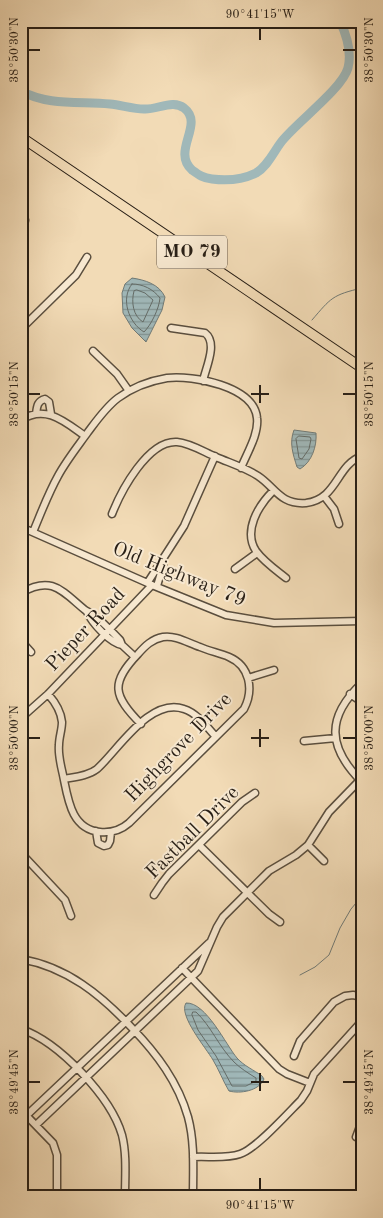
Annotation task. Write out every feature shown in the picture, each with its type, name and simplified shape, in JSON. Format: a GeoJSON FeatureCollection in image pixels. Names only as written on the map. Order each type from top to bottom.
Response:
{"type":"FeatureCollection","features":[{"type":"Feature","properties":{"kind":"main road","name":"MO 79"},"geometry":{"type":"LineString","coordinates":[[21,136],[362,368]]}},
{"type":"Feature","properties":{"kind":"street"},"geometry":{"type":"LineString","coordinates":[[21,214],[25,220],[21,229]]}},
{"type":"Feature","properties":{"kind":"street"},"geometry":{"type":"LineString","coordinates":[[21,329],[76,275],[86,257]]}},
{"type":"Feature","properties":{"kind":"street"},"geometry":{"type":"LineString","coordinates":[[171,328],[205,333],[209,336],[212,344],[203,381]]}},
{"type":"Feature","properties":{"kind":"street"},"geometry":{"type":"LineString","coordinates":[[94,351],[117,374],[129,391]]}},
{"type":"Feature","properties":{"kind":"street"},"geometry":{"type":"LineString","coordinates":[[33,532],[56,479],[104,410],[117,398],[148,382],[169,378],[203,381],[240,392],[249,399],[257,416],[257,427],[241,468]]}},
{"type":"Feature","properties":{"kind":"street"},"geometry":{"type":"LineString","coordinates":[[36,414],[39,401],[44,399],[49,402],[51,414]]}},
{"type":"Feature","properties":{"kind":"street"},"geometry":{"type":"LineString","coordinates":[[21,420],[36,414],[51,414],[85,436]]}},
{"type":"Feature","properties":{"kind":"street"},"geometry":{"type":"LineString","coordinates":[[112,514],[118,498],[146,458],[157,448],[168,443],[179,442],[215,456],[260,477],[273,491],[285,500],[299,503],[307,503],[324,496],[331,490],[348,464],[362,456]]}},
{"type":"Feature","properties":{"kind":"street","name":"Pieper Road"},"geometry":{"type":"LineString","coordinates":[[21,718],[48,694],[152,584],[159,564],[187,519],[215,456]]}},
{"type":"Feature","properties":{"kind":"street"},"geometry":{"type":"LineString","coordinates":[[273,491],[261,505],[252,526],[252,540],[258,553],[286,578]]}},
{"type":"Feature","properties":{"kind":"street"},"geometry":{"type":"LineString","coordinates":[[324,496],[334,509],[339,524]]}},
{"type":"Feature","properties":{"kind":"street","name":"Old Highway 79"},"geometry":{"type":"LineString","coordinates":[[21,527],[226,615],[274,623],[299,624],[362,621]]}},
{"type":"Feature","properties":{"kind":"street"},"geometry":{"type":"LineString","coordinates":[[235,569],[258,553]]}},
{"type":"Feature","properties":{"kind":"street"},"geometry":{"type":"LineString","coordinates":[[21,593],[30,587],[39,585],[51,585],[64,591],[87,612],[94,614],[107,632],[120,640],[122,645],[135,657]]}},
{"type":"Feature","properties":{"kind":"street","name":"Highgrove Drive"},"geometry":{"type":"LineString","coordinates":[[48,694],[58,708],[62,721],[58,749],[74,815],[84,826],[96,831],[98,843],[104,846],[108,845],[111,832],[129,823],[244,709],[249,697],[250,688],[243,667],[228,656],[173,637],[162,637],[155,640],[145,646],[123,670],[119,684],[119,691],[126,709],[141,724]]}},
{"type":"Feature","properties":{"kind":"street"},"geometry":{"type":"LineString","coordinates":[[21,641],[31,652]]}},
{"type":"Feature","properties":{"kind":"street"},"geometry":{"type":"LineString","coordinates":[[248,678],[274,670]]}},
{"type":"Feature","properties":{"kind":"street"},"geometry":{"type":"LineString","coordinates":[[36,1125],[198,972],[220,921],[269,871],[308,845],[329,812],[361,781],[346,766],[342,758],[336,738],[336,727],[339,714],[350,694],[362,683]]}},
{"type":"Feature","properties":{"kind":"street"},"geometry":{"type":"LineString","coordinates":[[350,694],[362,702]]}},
{"type":"Feature","properties":{"kind":"street"},"geometry":{"type":"LineString","coordinates":[[64,779],[85,775],[97,769],[157,710],[174,707],[185,709],[191,712],[216,737]]}},
{"type":"Feature","properties":{"kind":"street"},"geometry":{"type":"LineString","coordinates":[[304,741],[336,738]]}},
{"type":"Feature","properties":{"kind":"street","name":"Fastball Drive"},"geometry":{"type":"LineString","coordinates":[[154,895],[169,874],[242,802],[255,793]]}},
{"type":"Feature","properties":{"kind":"street"},"geometry":{"type":"LineString","coordinates":[[96,831],[111,832]]}},
{"type":"Feature","properties":{"kind":"street"},"geometry":{"type":"LineString","coordinates":[[199,845],[269,914],[280,922]]}},
{"type":"Feature","properties":{"kind":"street"},"geometry":{"type":"LineString","coordinates":[[308,845],[324,861]]}},
{"type":"Feature","properties":{"kind":"street"},"geometry":{"type":"LineString","coordinates":[[21,854],[65,900],[71,916]]}},
{"type":"Feature","properties":{"kind":"street"},"geometry":{"type":"LineString","coordinates":[[27,1115],[212,941]]}},
{"type":"Feature","properties":{"kind":"street"},"geometry":{"type":"LineString","coordinates":[[21,959],[42,964],[74,978],[102,998],[155,1053],[178,1090],[188,1118],[193,1156],[193,1197]]}},
{"type":"Feature","properties":{"kind":"street"},"geometry":{"type":"LineString","coordinates":[[182,968],[279,1069],[310,1083]]}},
{"type":"Feature","properties":{"kind":"street"},"geometry":{"type":"LineString","coordinates":[[294,1056],[300,1041],[334,1002],[345,996],[353,995],[362,998]]}},
{"type":"Feature","properties":{"kind":"street"},"geometry":{"type":"LineString","coordinates":[[193,1156],[234,1156],[242,1154],[252,1147],[301,1100],[318,1069],[362,1021]]}},
{"type":"Feature","properties":{"kind":"street"},"geometry":{"type":"LineString","coordinates":[[21,1029],[48,1042],[86,1078],[112,1110],[122,1134],[126,1159],[125,1197]]}},
{"type":"Feature","properties":{"kind":"street"},"geometry":{"type":"LineString","coordinates":[[21,1110],[53,1143],[56,1149],[57,1197]]}},
{"type":"Feature","properties":{"kind":"street"},"geometry":{"type":"LineString","coordinates":[[356,1137],[362,1121]]}},
{"type":"Feature","properties":{"kind":"water"},"geometry":{"type":"Polygon","coordinates":[[[132,278],[147,281],[159,289],[165,297],[162,310],[146,342],[132,328],[123,313],[122,293],[125,284],[132,278]]]}},
{"type":"Feature","properties":{"kind":"water"},"geometry":{"type":"Polygon","coordinates":[[[294,430],[316,433],[313,453],[308,462],[300,469],[297,467],[292,448],[294,430]]]}},
{"type":"Feature","properties":{"kind":"water"},"geometry":{"type":"Polygon","coordinates":[[[186,1003],[201,1009],[215,1025],[237,1058],[262,1076],[264,1079],[262,1083],[249,1091],[229,1091],[213,1060],[189,1023],[186,1015],[186,1003]]]}},
{"type":"Feature","properties":{"kind":"waterway"},"geometry":{"type":"LineString","coordinates":[[21,91],[31,96],[53,101],[110,104],[144,109],[170,105],[180,106],[190,114],[191,122],[186,146],[186,163],[192,170],[209,179],[240,179],[260,170],[289,133],[337,86],[344,76],[348,68],[349,50],[347,38],[340,21]]}},
{"type":"Feature","properties":{"kind":"waterway"},"geometry":{"type":"LineString","coordinates":[[312,320],[333,298],[362,288]]}},
{"type":"Feature","properties":{"kind":"waterway"},"geometry":{"type":"LineString","coordinates":[[300,975],[315,967],[329,955],[340,928],[351,909],[362,896]]}}]}
